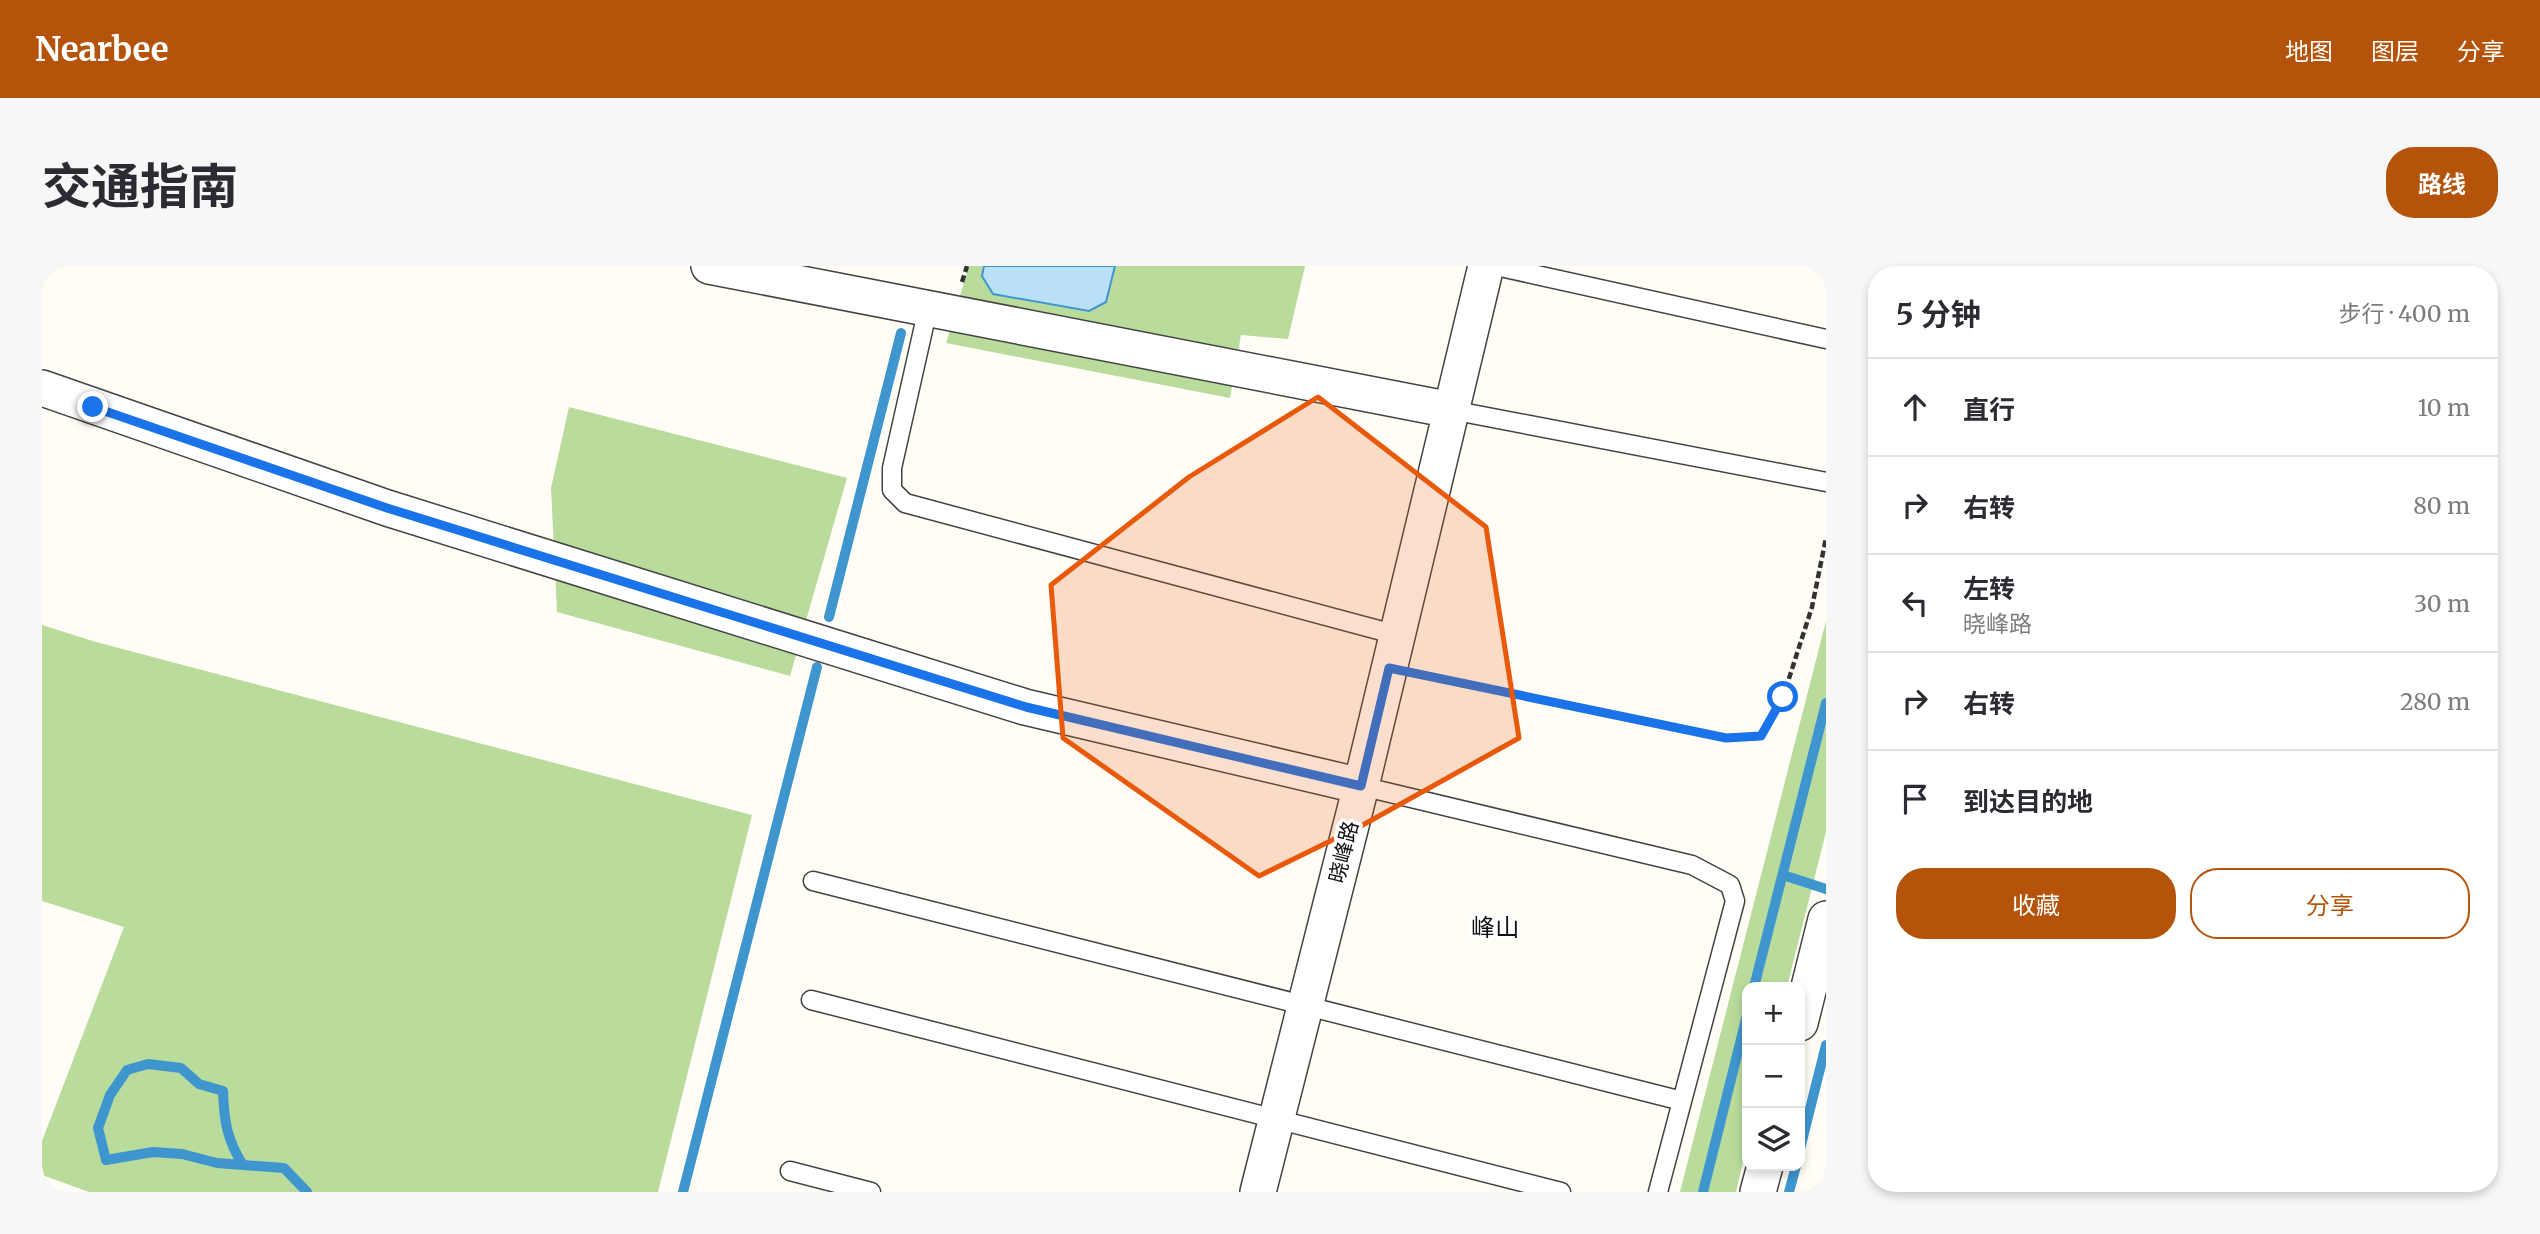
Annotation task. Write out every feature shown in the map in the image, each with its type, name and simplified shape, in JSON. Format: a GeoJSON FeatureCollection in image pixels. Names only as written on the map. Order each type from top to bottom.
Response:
{"type":"FeatureCollection","features":[{"type":"Feature","properties":{"kind":"street"},"geometry":{"type":"LineString","coordinates":[[709,266],[1451,410]]}},
{"type":"Feature","properties":{"kind":"street","name":"晓峰路"},"geometry":{"type":"LineString","coordinates":[[1258,1192],[1361,786],[1486,266]]}},
{"type":"Feature","properties":{"kind":"street"},"geometry":{"type":"LineString","coordinates":[[42,388],[387,508],[1026,707],[1361,786]]}},
{"type":"Feature","properties":{"kind":"street"},"geometry":{"type":"LineString","coordinates":[[1805,1004],[1826,919]]}},
{"type":"Feature","properties":{"kind":"street"},"geometry":{"type":"LineString","coordinates":[[1758,1192],[1764,1171]]}},
{"type":"Feature","properties":{"kind":"lane"},"geometry":{"type":"LineString","coordinates":[[1496,266],[1826,339]]}},
{"type":"Feature","properties":{"kind":"lane"},"geometry":{"type":"LineString","coordinates":[[928,308],[892,468],[892,490],[905,503],[1393,651]]}},
{"type":"Feature","properties":{"kind":"lane"},"geometry":{"type":"LineString","coordinates":[[1451,410],[1826,481]]}},
{"type":"Feature","properties":{"kind":"lane"},"geometry":{"type":"LineString","coordinates":[[1361,786],[1692,865],[1730,885],[1735,901],[1658,1192]]}},
{"type":"Feature","properties":{"kind":"lane"},"geometry":{"type":"LineString","coordinates":[[813,881],[1682,1101]]}},
{"type":"Feature","properties":{"kind":"lane"},"geometry":{"type":"LineString","coordinates":[[811,1000],[1561,1192]]}},
{"type":"Feature","properties":{"kind":"lane"},"geometry":{"type":"LineString","coordinates":[[790,1171],[871,1192]]}},
{"type":"Feature","properties":{"kind":"path"},"geometry":{"type":"LineString","coordinates":[[1393,651],[1726,738],[1761,736],[1783,697],[1812,607],[1826,538]]}},
{"type":"Feature","properties":{"kind":"highlighted area"},"geometry":{"type":"Polygon","coordinates":[[[1318,397],[1486,527],[1519,738],[1361,826],[1259,876],[1063,738],[1051,585],[1189,477],[1318,397]]]}},
{"type":"Feature","properties":{"kind":"green space"},"geometry":{"type":"Polygon","coordinates":[[[969,266],[1305,266],[1288,339],[1241,335],[1230,398],[946,343],[969,266]]]}},
{"type":"Feature","properties":{"kind":"green space"},"geometry":{"type":"Polygon","coordinates":[[[569,407],[847,478],[790,676],[557,612],[551,488],[569,407]]]}},
{"type":"Feature","properties":{"kind":"green space"},"geometry":{"type":"Polygon","coordinates":[[[1826,621],[1826,832],[1788,982],[1742,982],[1742,1166],[1736,1192],[1680,1192],[1826,621]]]}},
{"type":"Feature","properties":{"kind":"green space"},"geometry":{"type":"Polygon","coordinates":[[[42,625],[96,642],[752,815],[658,1192],[89,1192],[42,1175],[42,1141],[124,927],[42,901],[42,625]]]}},
{"type":"Feature","properties":{"kind":"water"},"geometry":{"type":"Polygon","coordinates":[[[984,266],[1115,266],[1106,302],[1089,311],[993,294],[982,276],[984,266]]]}},
{"type":"Feature","properties":{"kind":"waterway"},"geometry":{"type":"LineString","coordinates":[[829,617],[901,333]]}},
{"type":"Feature","properties":{"kind":"waterway"},"geometry":{"type":"LineString","coordinates":[[683,1192],[817,667]]}},
{"type":"Feature","properties":{"kind":"waterway"},"geometry":{"type":"LineString","coordinates":[[1755,982],[1826,703]]}},
{"type":"Feature","properties":{"kind":"waterway"},"geometry":{"type":"LineString","coordinates":[[1783,875],[1826,889]]}},
{"type":"Feature","properties":{"kind":"waterway"},"geometry":{"type":"LineString","coordinates":[[1703,1192],[1742,1035]]}},
{"type":"Feature","properties":{"kind":"waterway"},"geometry":{"type":"LineString","coordinates":[[1805,1129],[1826,1045]]}},
{"type":"Feature","properties":{"kind":"waterway"},"geometry":{"type":"LineString","coordinates":[[243,1165],[238,1156],[233,1147],[227,1130],[223,1091],[199,1084],[181,1068],[148,1064],[127,1070],[110,1095],[98,1128],[106,1160],[153,1152],[182,1154],[217,1163],[284,1168],[307,1192]]}},
{"type":"Feature","properties":{"kind":"waterway"},"geometry":{"type":"LineString","coordinates":[[1789,1192],[1795,1171]]}},
{"type":"Feature","properties":{"kind":"district","name":"峰山"},"geometry":{"type":"Point","coordinates":[1495,928]}},
{"type":"Feature","properties":{"kind":"route"},"geometry":{"type":"LineString","coordinates":[[93,407],[387,508],[1026,707],[1361,786],[1389,668],[1726,738],[1761,736],[1783,697]]}}]}
